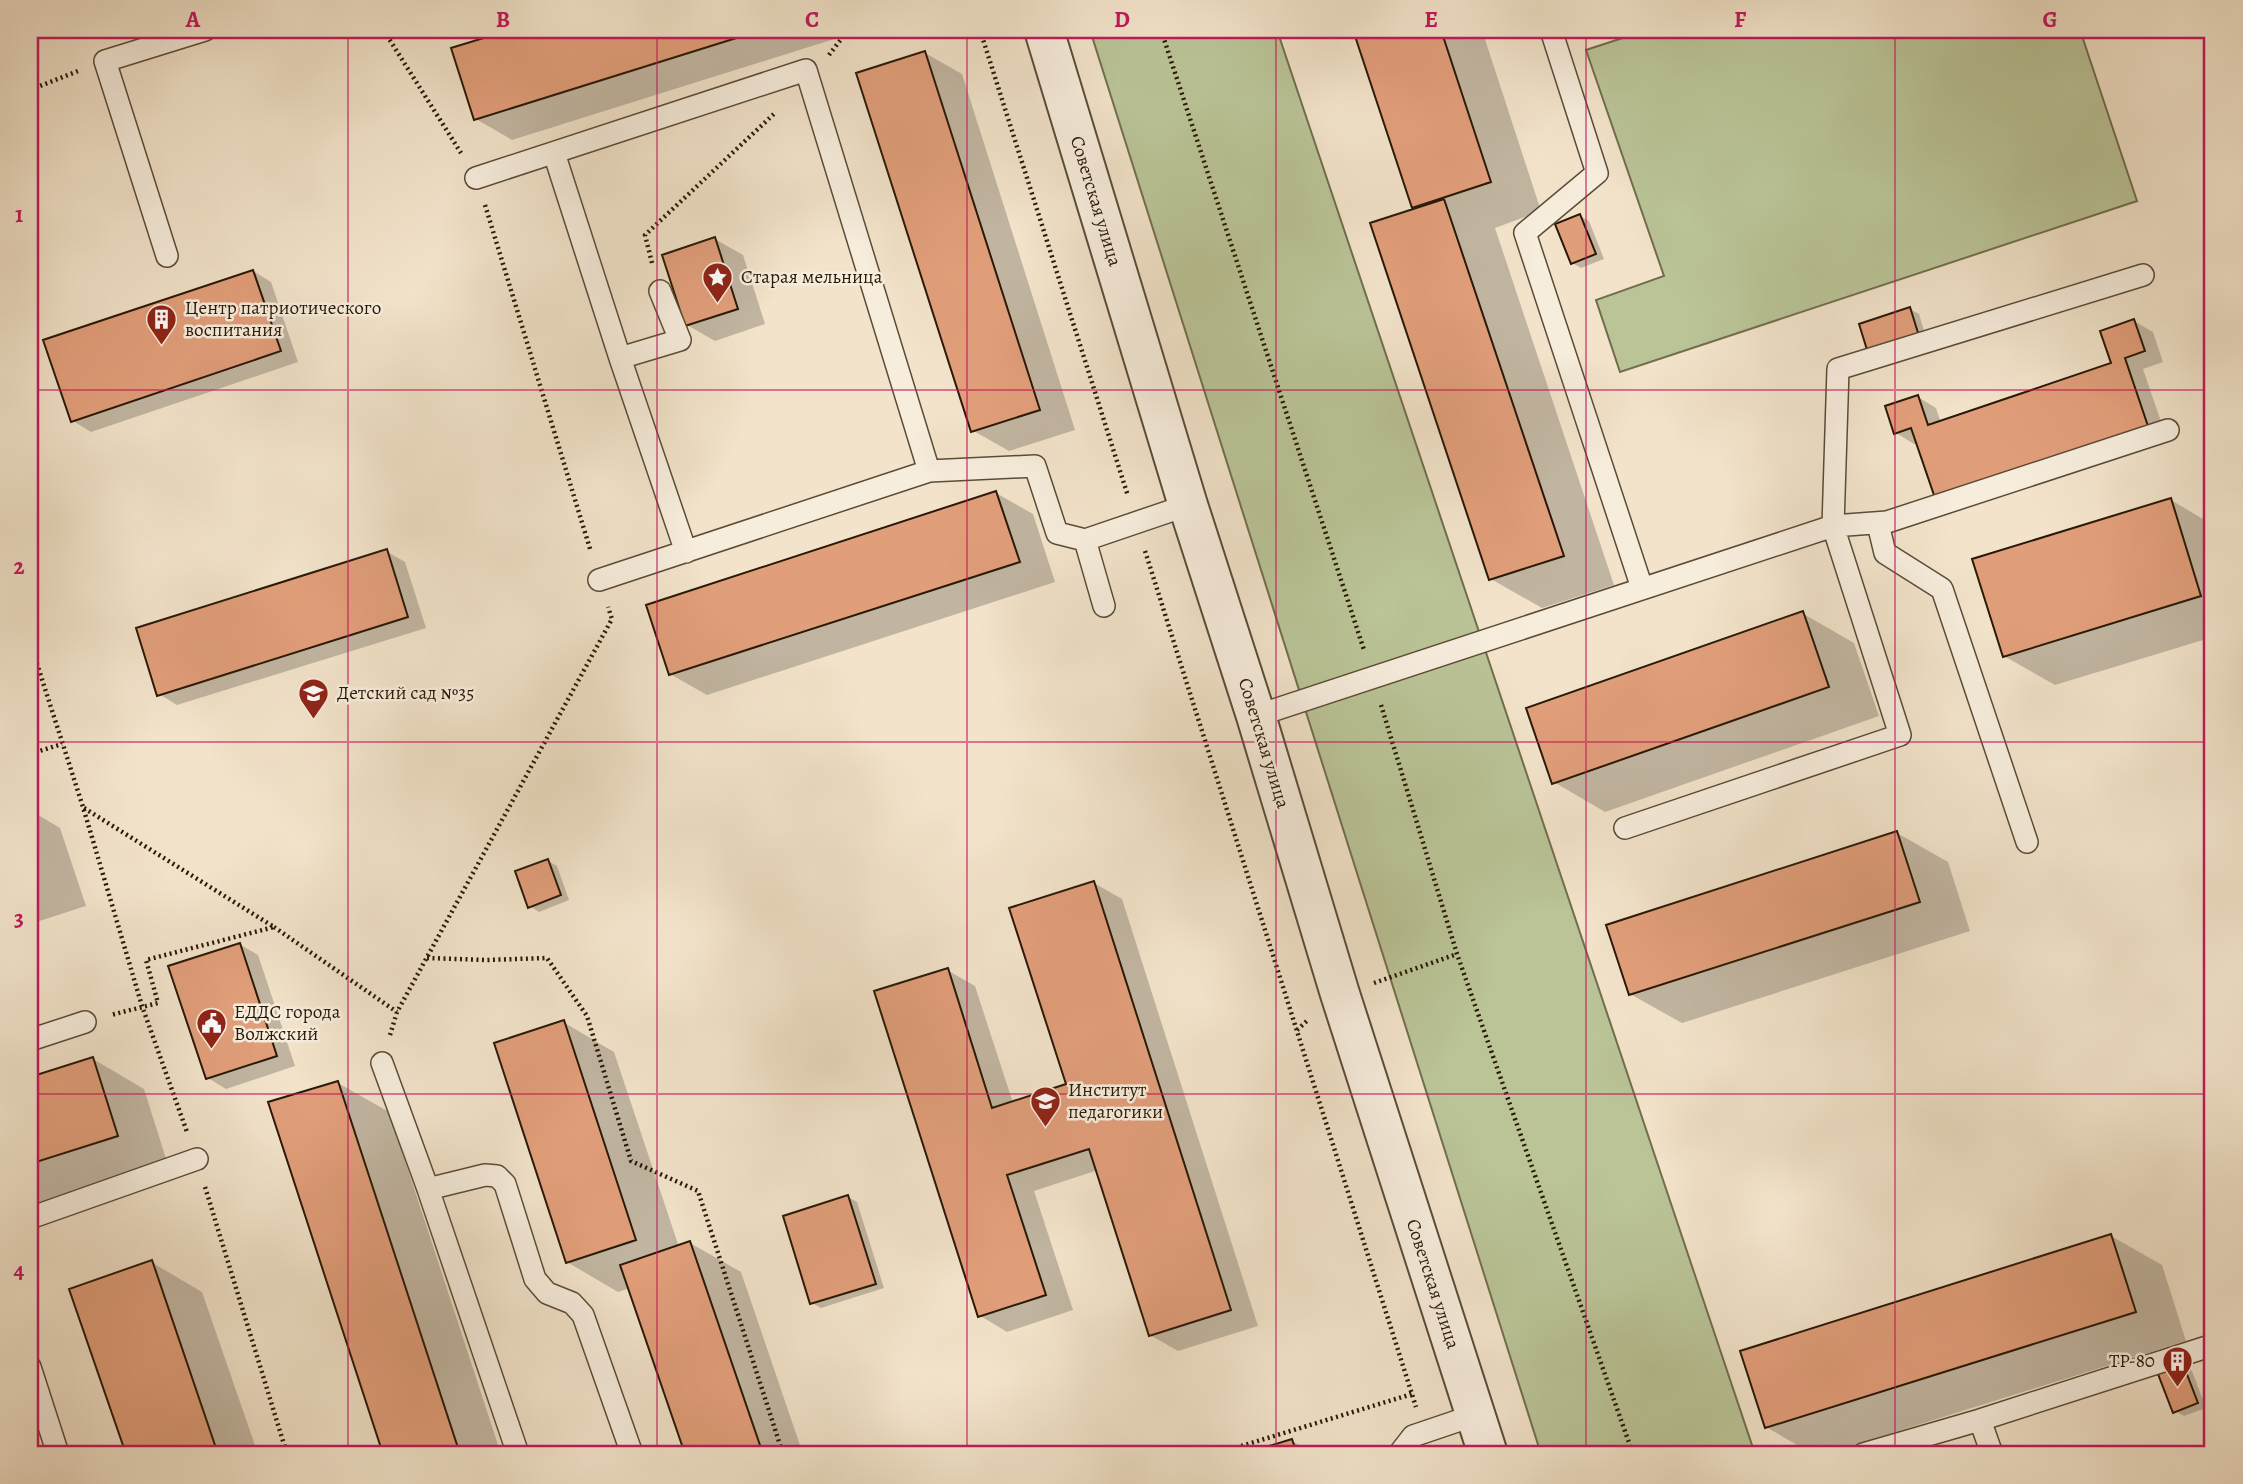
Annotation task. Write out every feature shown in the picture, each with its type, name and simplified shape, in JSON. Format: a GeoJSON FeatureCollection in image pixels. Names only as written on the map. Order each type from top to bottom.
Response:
{"type":"FeatureCollection","features":[{"type":"Feature","properties":{"kind":"street","name":"Советская улица"},"geometry":{"type":"LineString","coordinates":[[1044,30],[1340,995],[1488,1454]]}},
{"type":"Feature","properties":{"kind":"lane"},"geometry":{"type":"LineString","coordinates":[[167,256],[105,61],[205,30]]}},
{"type":"Feature","properties":{"kind":"lane"},"geometry":{"type":"LineString","coordinates":[[1551,30],[1597,173],[1525,233],[1642,588]]}},
{"type":"Feature","properties":{"kind":"lane"},"geometry":{"type":"LineString","coordinates":[[476,178],[806,70],[929,471]]}},
{"type":"Feature","properties":{"kind":"lane"},"geometry":{"type":"LineString","coordinates":[[554,153],[686,552]]}},
{"type":"Feature","properties":{"kind":"lane"},"geometry":{"type":"LineString","coordinates":[[1625,828],[1900,735],[1833,526],[1838,369],[2143,275]]}},
{"type":"Feature","properties":{"kind":"lane"},"geometry":{"type":"LineString","coordinates":[[620,358],[680,340],[660,291]]}},
{"type":"Feature","properties":{"kind":"lane"},"geometry":{"type":"LineString","coordinates":[[1256,716],[1833,526],[1878,524],[2168,430]]}},
{"type":"Feature","properties":{"kind":"lane"},"geometry":{"type":"LineString","coordinates":[[600,580],[929,471],[1035,466],[1057,533],[1085,540],[1188,505]]}},
{"type":"Feature","properties":{"kind":"lane"},"geometry":{"type":"LineString","coordinates":[[1878,524],[1885,553],[1942,589],[2027,842]]}},
{"type":"Feature","properties":{"kind":"lane"},"geometry":{"type":"LineString","coordinates":[[1085,540],[1104,606]]}},
{"type":"Feature","properties":{"kind":"lane"},"geometry":{"type":"LineString","coordinates":[[30,1040],[85,1022]]}},
{"type":"Feature","properties":{"kind":"lane"},"geometry":{"type":"LineString","coordinates":[[382,1063],[519,1454]]}},
{"type":"Feature","properties":{"kind":"lane"},"geometry":{"type":"LineString","coordinates":[[30,1218],[197,1159]]}},
{"type":"Feature","properties":{"kind":"lane"},"geometry":{"type":"LineString","coordinates":[[428,1189],[485,1175],[497,1176],[505,1184],[535,1279],[547,1293],[572,1303],[583,1315],[632,1454]]}},
{"type":"Feature","properties":{"kind":"lane"},"geometry":{"type":"LineString","coordinates":[[1863,1454],[1980,1420],[2213,1345]]}},
{"type":"Feature","properties":{"kind":"lane"},"geometry":{"type":"LineString","coordinates":[[30,1367],[58,1454]]}},
{"type":"Feature","properties":{"kind":"lane"},"geometry":{"type":"LineString","coordinates":[[1399,1454],[1413,1436],[1475,1415]]}},
{"type":"Feature","properties":{"kind":"lane"},"geometry":{"type":"LineString","coordinates":[[1980,1420],[1992,1454]]}},
{"type":"Feature","properties":{"kind":"path"},"geometry":{"type":"LineString","coordinates":[[382,1063],[397,1012],[612,619],[476,178],[386,34],[387,30]]}},
{"type":"Feature","properties":{"kind":"path"},"geometry":{"type":"LineString","coordinates":[[660,291],[645,235],[810,80],[848,30]]}},
{"type":"Feature","properties":{"kind":"path"},"geometry":{"type":"LineString","coordinates":[[980,30],[1412,1394],[1215,1454]]}},
{"type":"Feature","properties":{"kind":"path"},"geometry":{"type":"LineString","coordinates":[[1161,30],[1373,679],[1457,954],[1633,1454]]}},
{"type":"Feature","properties":{"kind":"path"},"geometry":{"type":"LineString","coordinates":[[30,90],[105,61]]}},
{"type":"Feature","properties":{"kind":"path"},"geometry":{"type":"LineString","coordinates":[[30,642],[83,807],[142,1006],[197,1159],[287,1454]]}},
{"type":"Feature","properties":{"kind":"path"},"geometry":{"type":"LineString","coordinates":[[30,754],[63,744]]}},
{"type":"Feature","properties":{"kind":"path"},"geometry":{"type":"LineString","coordinates":[[83,807],[274,927],[397,1012]]}},
{"type":"Feature","properties":{"kind":"path"},"geometry":{"type":"LineString","coordinates":[[142,1006],[158,1003],[146,960],[274,927]]}},
{"type":"Feature","properties":{"kind":"path"},"geometry":{"type":"LineString","coordinates":[[427,958],[547,958],[587,1016],[631,1161],[698,1191],[783,1454]]}},
{"type":"Feature","properties":{"kind":"green space"},"geometry":{"type":"Polygon","coordinates":[[[1090,30],[1277,30],[1755,1454],[1541,1454],[1090,30]]]}},
{"type":"Feature","properties":{"kind":"green space"},"geometry":{"type":"Polygon","coordinates":[[[1647,30],[2080,30],[2137,201],[1620,372],[1596,300],[1664,276],[1586,50],[1647,30]]]}},
{"type":"Feature","properties":{"kind":"building"},"geometry":{"type":"Polygon","coordinates":[[[510,30],[762,30],[474,120],[451,48],[510,30]]]}},
{"type":"Feature","properties":{"kind":"building"},"geometry":{"type":"Polygon","coordinates":[[[1353,30],[1441,30],[1491,182],[1412,208],[1353,30]]]}},
{"type":"Feature","properties":{"kind":"building"},"geometry":{"type":"Polygon","coordinates":[[[925,51],[1040,410],[971,432],[856,73],[925,51]]]}},
{"type":"Feature","properties":{"kind":"building"},"geometry":{"type":"Polygon","coordinates":[[[1444,199],[1564,556],[1489,580],[1370,223],[1444,199]]]}},
{"type":"Feature","properties":{"kind":"building"},"geometry":{"type":"Polygon","coordinates":[[[1580,214],[1596,254],[1571,264],[1555,224],[1580,214]]]}},
{"type":"Feature","properties":{"kind":"building"},"geometry":{"type":"Polygon","coordinates":[[[715,237],[738,309],[685,326],[662,255],[715,237]]]}},
{"type":"Feature","properties":{"kind":"building","name":"Центр патриотического воспитания"},"geometry":{"type":"Polygon","coordinates":[[[253,270],[281,351],[71,422],[43,340],[253,270]]]}},
{"type":"Feature","properties":{"kind":"building"},"geometry":{"type":"Polygon","coordinates":[[[1910,307],[1919,336],[1868,353],[1859,324],[1910,307]]]}},
{"type":"Feature","properties":{"kind":"building"},"geometry":{"type":"Polygon","coordinates":[[[2134,319],[2145,351],[2125,358],[2148,426],[1935,498],[1911,428],[1894,434],[1885,406],[1918,395],[1928,425],[2111,363],[2100,331],[2134,319]]]}},
{"type":"Feature","properties":{"kind":"building"},"geometry":{"type":"Polygon","coordinates":[[[996,491],[1020,562],[669,675],[646,605],[996,491]]]}},
{"type":"Feature","properties":{"kind":"building"},"geometry":{"type":"Polygon","coordinates":[[[2171,498],[2201,596],[2003,657],[1972,559],[2171,498]]]}},
{"type":"Feature","properties":{"kind":"building"},"geometry":{"type":"Polygon","coordinates":[[[387,549],[408,617],[157,696],[136,628],[387,549]]]}},
{"type":"Feature","properties":{"kind":"building"},"geometry":{"type":"Polygon","coordinates":[[[1803,611],[1829,687],[1552,784],[1526,708],[1803,611]]]}},
{"type":"Feature","properties":{"kind":"building"},"geometry":{"type":"Polygon","coordinates":[[[1897,831],[1920,902],[1629,995],[1606,925],[1897,831]]]}},
{"type":"Feature","properties":{"kind":"building"},"geometry":{"type":"Polygon","coordinates":[[[30,858],[36,877],[30,879],[30,858]]]}},
{"type":"Feature","properties":{"kind":"building"},"geometry":{"type":"Polygon","coordinates":[[[548,859],[561,895],[528,908],[515,871],[548,859]]]}},
{"type":"Feature","properties":{"kind":"building","name":"Институт педагогики"},"geometry":{"type":"Polygon","coordinates":[[[1094,881],[1231,1310],[1149,1336],[1089,1149],[1007,1175],[1046,1295],[978,1317],[874,991],[948,968],[992,1108],[1066,1084],[1009,908],[1094,881]]]}},
{"type":"Feature","properties":{"kind":"building"},"geometry":{"type":"Polygon","coordinates":[[[240,943],[277,1056],[206,1079],[168,966],[240,943]]]}},
{"type":"Feature","properties":{"kind":"building"},"geometry":{"type":"Polygon","coordinates":[[[564,1020],[636,1240],[566,1263],[494,1043],[564,1020]]]}},
{"type":"Feature","properties":{"kind":"building"},"geometry":{"type":"Polygon","coordinates":[[[93,1057],[118,1136],[30,1164],[30,1077],[93,1057]]]}},
{"type":"Feature","properties":{"kind":"building"},"geometry":{"type":"Polygon","coordinates":[[[338,1081],[460,1454],[383,1454],[268,1102],[338,1081]]]}},
{"type":"Feature","properties":{"kind":"building"},"geometry":{"type":"Polygon","coordinates":[[[848,1195],[876,1284],[810,1304],[783,1216],[848,1195]]]}},
{"type":"Feature","properties":{"kind":"building"},"geometry":{"type":"Polygon","coordinates":[[[2111,1234],[2136,1312],[1765,1428],[1740,1351],[2111,1234]]]}},
{"type":"Feature","properties":{"kind":"building"},"geometry":{"type":"Polygon","coordinates":[[[690,1241],[763,1454],[685,1454],[620,1265],[690,1241]]]}},
{"type":"Feature","properties":{"kind":"building"},"geometry":{"type":"Polygon","coordinates":[[[152,1260],[218,1454],[126,1454],[69,1289],[152,1260]]]}},
{"type":"Feature","properties":{"kind":"building","name":"ТР-80"},"geometry":{"type":"Polygon","coordinates":[[[2183,1364],[2198,1403],[2173,1413],[2158,1374],[2183,1364]]]}},
{"type":"Feature","properties":{"kind":"building"},"geometry":{"type":"Polygon","coordinates":[[[1292,1439],[1297,1454],[1243,1454],[1292,1439]]]}},
{"type":"Feature","properties":{"kind":"place","name":"Старая мельница"},"geometry":{"type":"Point","coordinates":[718,304]}},
{"type":"Feature","properties":{"kind":"place","name":"Центр патриотического воспитания"},"geometry":{"type":"Point","coordinates":[162,346]}},
{"type":"Feature","properties":{"kind":"place","name":"Детский сад №35"},"geometry":{"type":"Point","coordinates":[314,720]}},
{"type":"Feature","properties":{"kind":"place","name":"ЕДДС города Волжский"},"geometry":{"type":"Point","coordinates":[211,1050]}},
{"type":"Feature","properties":{"kind":"place","name":"Институт педагогики"},"geometry":{"type":"Point","coordinates":[1045,1128]}},
{"type":"Feature","properties":{"kind":"place","name":"ТР-80"},"geometry":{"type":"Point","coordinates":[2178,1388]}}]}
